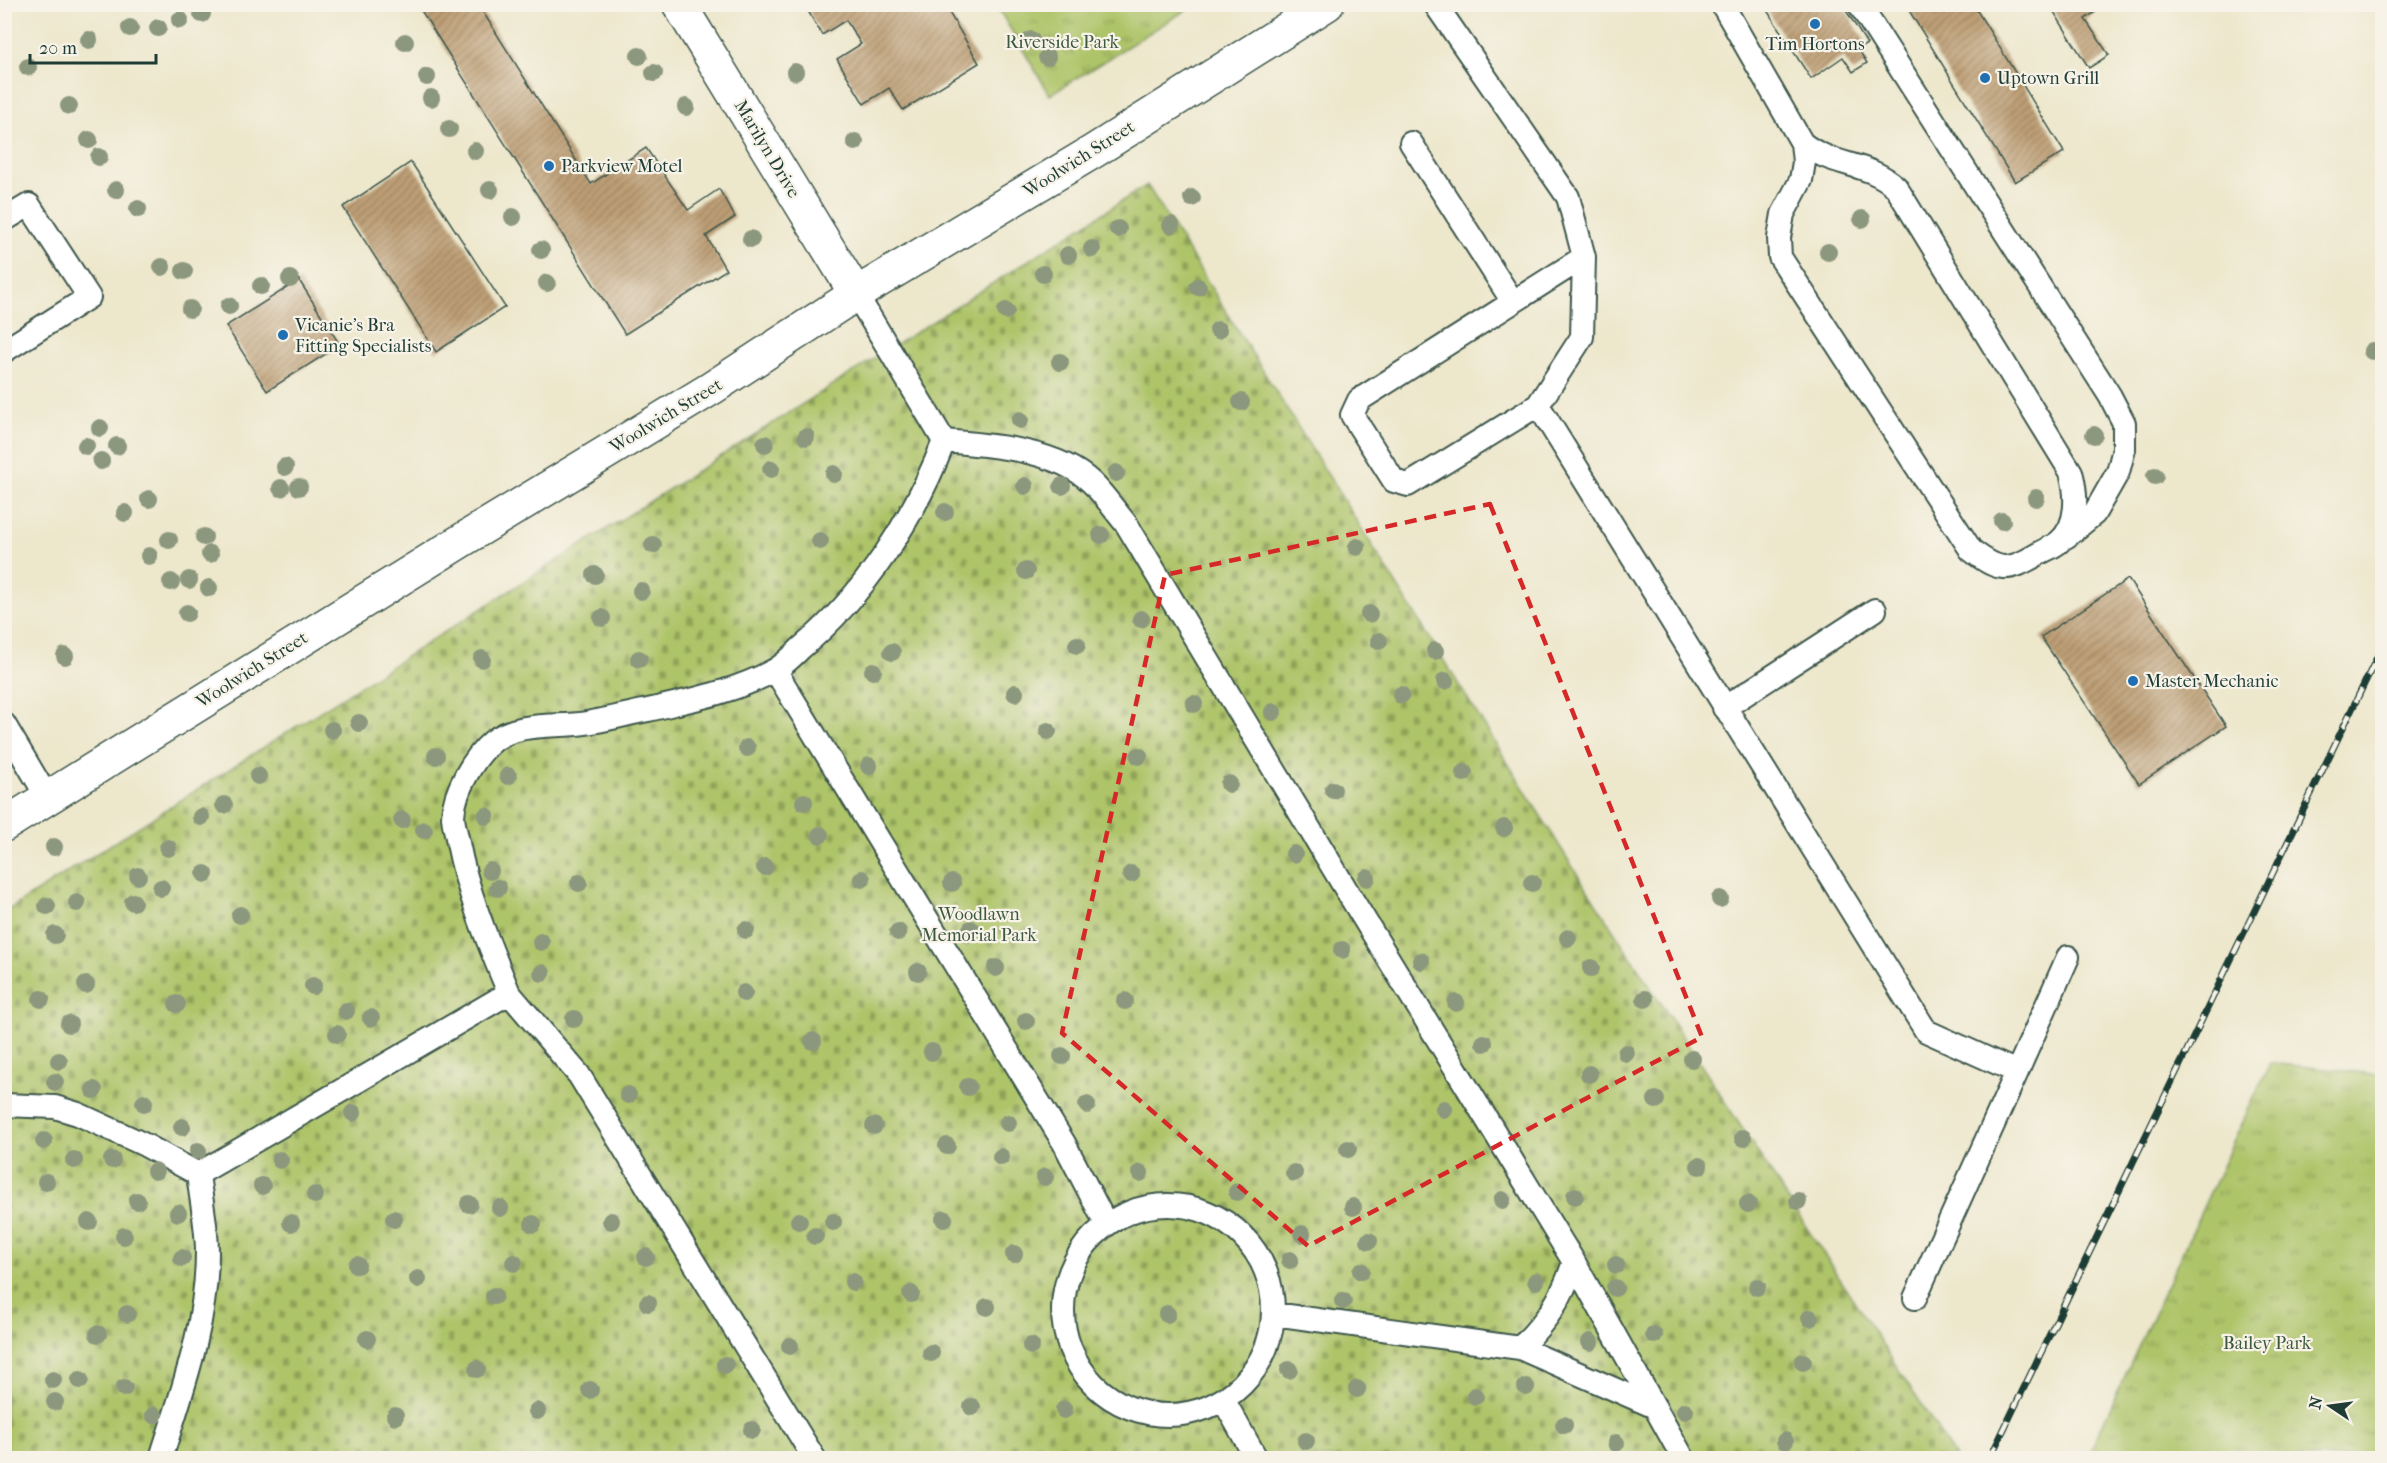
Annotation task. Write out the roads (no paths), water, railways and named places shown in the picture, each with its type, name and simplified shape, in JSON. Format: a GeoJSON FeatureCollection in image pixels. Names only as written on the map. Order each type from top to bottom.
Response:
{"type":"FeatureCollection","features":[{"type":"Feature","properties":{"kind":"main road","name":"Marilyn Drive"},"geometry":{"type":"LineString","coordinates":[[679,4],[856,294]]}},
{"type":"Feature","properties":{"kind":"main road","name":"Woolwich Street"},"geometry":{"type":"LineString","coordinates":[[4,825],[454,545],[712,388],[856,294],[1094,151],[1327,4]]}},
{"type":"Feature","properties":{"kind":"lane"},"geometry":{"type":"LineString","coordinates":[[1435,4],[1568,197],[1584,257],[1582,336],[1538,405],[1408,485],[1394,481],[1352,415],[1359,400],[1584,257]]}},
{"type":"Feature","properties":{"kind":"lane"},"geometry":{"type":"LineString","coordinates":[[1722,4],[1803,143],[1815,153],[1830,159],[1874,171],[1896,187],[2071,471],[2076,501],[2072,522],[2060,542]]}},
{"type":"Feature","properties":{"kind":"lane"},"geometry":{"type":"LineString","coordinates":[[1803,143],[1804,162],[1801,180],[1783,214],[1779,238],[1780,257],[1971,550],[1986,561],[2001,567],[2018,566],[2060,542],[2094,514],[2105,497],[2118,472],[2124,448],[2124,423],[2110,396],[1859,4]]}},
{"type":"Feature","properties":{"kind":"lane"},"geometry":{"type":"LineString","coordinates":[[1411,143],[1513,302]]}},
{"type":"Feature","properties":{"kind":"lane"},"geometry":{"type":"LineString","coordinates":[[4,220],[29,205],[89,297],[4,351]]}},
{"type":"Feature","properties":{"kind":"lane"},"geometry":{"type":"LineString","coordinates":[[856,294],[944,441]]}},
{"type":"Feature","properties":{"kind":"lane"},"geometry":{"type":"LineString","coordinates":[[1538,405],[1926,1031],[2017,1072]]}},
{"type":"Feature","properties":{"kind":"lane"},"geometry":{"type":"LineString","coordinates":[[814,1458],[579,1075],[509,993],[476,911],[462,867],[453,816],[466,778],[478,758],[494,741],[520,729],[585,723],[663,706],[721,692],[775,670],[819,633],[859,589],[906,522],[929,480],[944,441]]}},
{"type":"Feature","properties":{"kind":"lane"},"geometry":{"type":"LineString","coordinates":[[944,441],[996,445],[1026,451],[1064,465],[1090,481],[1127,525],[1574,1262],[1683,1458]]}},
{"type":"Feature","properties":{"kind":"lane"},"geometry":{"type":"LineString","coordinates":[[1724,708],[1875,610]]}},
{"type":"Feature","properties":{"kind":"lane"},"geometry":{"type":"LineString","coordinates":[[775,670],[1064,1143],[1106,1224]]}},
{"type":"Feature","properties":{"kind":"lane"},"geometry":{"type":"LineString","coordinates":[[4,724],[47,797]]}},
{"type":"Feature","properties":{"kind":"lane"},"geometry":{"type":"LineString","coordinates":[[1915,1298],[2068,957]]}},
{"type":"Feature","properties":{"kind":"lane"},"geometry":{"type":"LineString","coordinates":[[198,1174],[509,993]]}},
{"type":"Feature","properties":{"kind":"lane"},"geometry":{"type":"LineString","coordinates":[[4,1105],[55,1107],[78,1114],[145,1145],[198,1174]]}},
{"type":"Feature","properties":{"kind":"lane"},"geometry":{"type":"LineString","coordinates":[[161,1458],[188,1377],[205,1290],[207,1250],[198,1174]]}},
{"type":"Feature","properties":{"kind":"lane"},"geometry":{"type":"LineString","coordinates":[[1168,1204],[1201,1209],[1231,1224],[1254,1248],[1269,1278],[1274,1314],[1268,1346],[1250,1377],[1224,1401],[1191,1414],[1155,1416],[1120,1406],[1091,1384],[1071,1354],[1062,1319],[1065,1283],[1080,1250],[1106,1224],[1136,1209],[1168,1204]]}},
{"type":"Feature","properties":{"kind":"lane"},"geometry":{"type":"LineString","coordinates":[[1520,1348],[1546,1321],[1564,1290],[1574,1262]]}},
{"type":"Feature","properties":{"kind":"lane"},"geometry":{"type":"LineString","coordinates":[[1274,1314],[1520,1348],[1654,1407]]}},
{"type":"Feature","properties":{"kind":"lane"},"geometry":{"type":"LineString","coordinates":[[1224,1401],[1256,1458]]}},
{"type":"Feature","properties":{"kind":"railway"},"geometry":{"type":"LineString","coordinates":[[1990,1458],[2382,647]]}},
{"type":"Feature","properties":{"kind":"place","name":"Tim Hortons"},"geometry":{"type":"Point","coordinates":[1815,24]}},
{"type":"Feature","properties":{"kind":"place","name":"Uptown Grill"},"geometry":{"type":"Point","coordinates":[1985,78]}},
{"type":"Feature","properties":{"kind":"place","name":"Parkview Motel"},"geometry":{"type":"Point","coordinates":[549,166]}},
{"type":"Feature","properties":{"kind":"place","name":"Vicanie's Bra Fitting Specialists"},"geometry":{"type":"Point","coordinates":[283,335]}},
{"type":"Feature","properties":{"kind":"place","name":"Master Mechanic"},"geometry":{"type":"Point","coordinates":[2133,681]}},
{"type":"Feature","properties":{"kind":"park label","name":"Riverside Park"},"geometry":{"type":"Point","coordinates":[1062,42]}},
{"type":"Feature","properties":{"kind":"park label","name":"Woodlawn Memorial Park"},"geometry":{"type":"Point","coordinates":[979,924]}},
{"type":"Feature","properties":{"kind":"park label","name":"Bailey Park"},"geometry":{"type":"Point","coordinates":[2267,1343]}}]}
